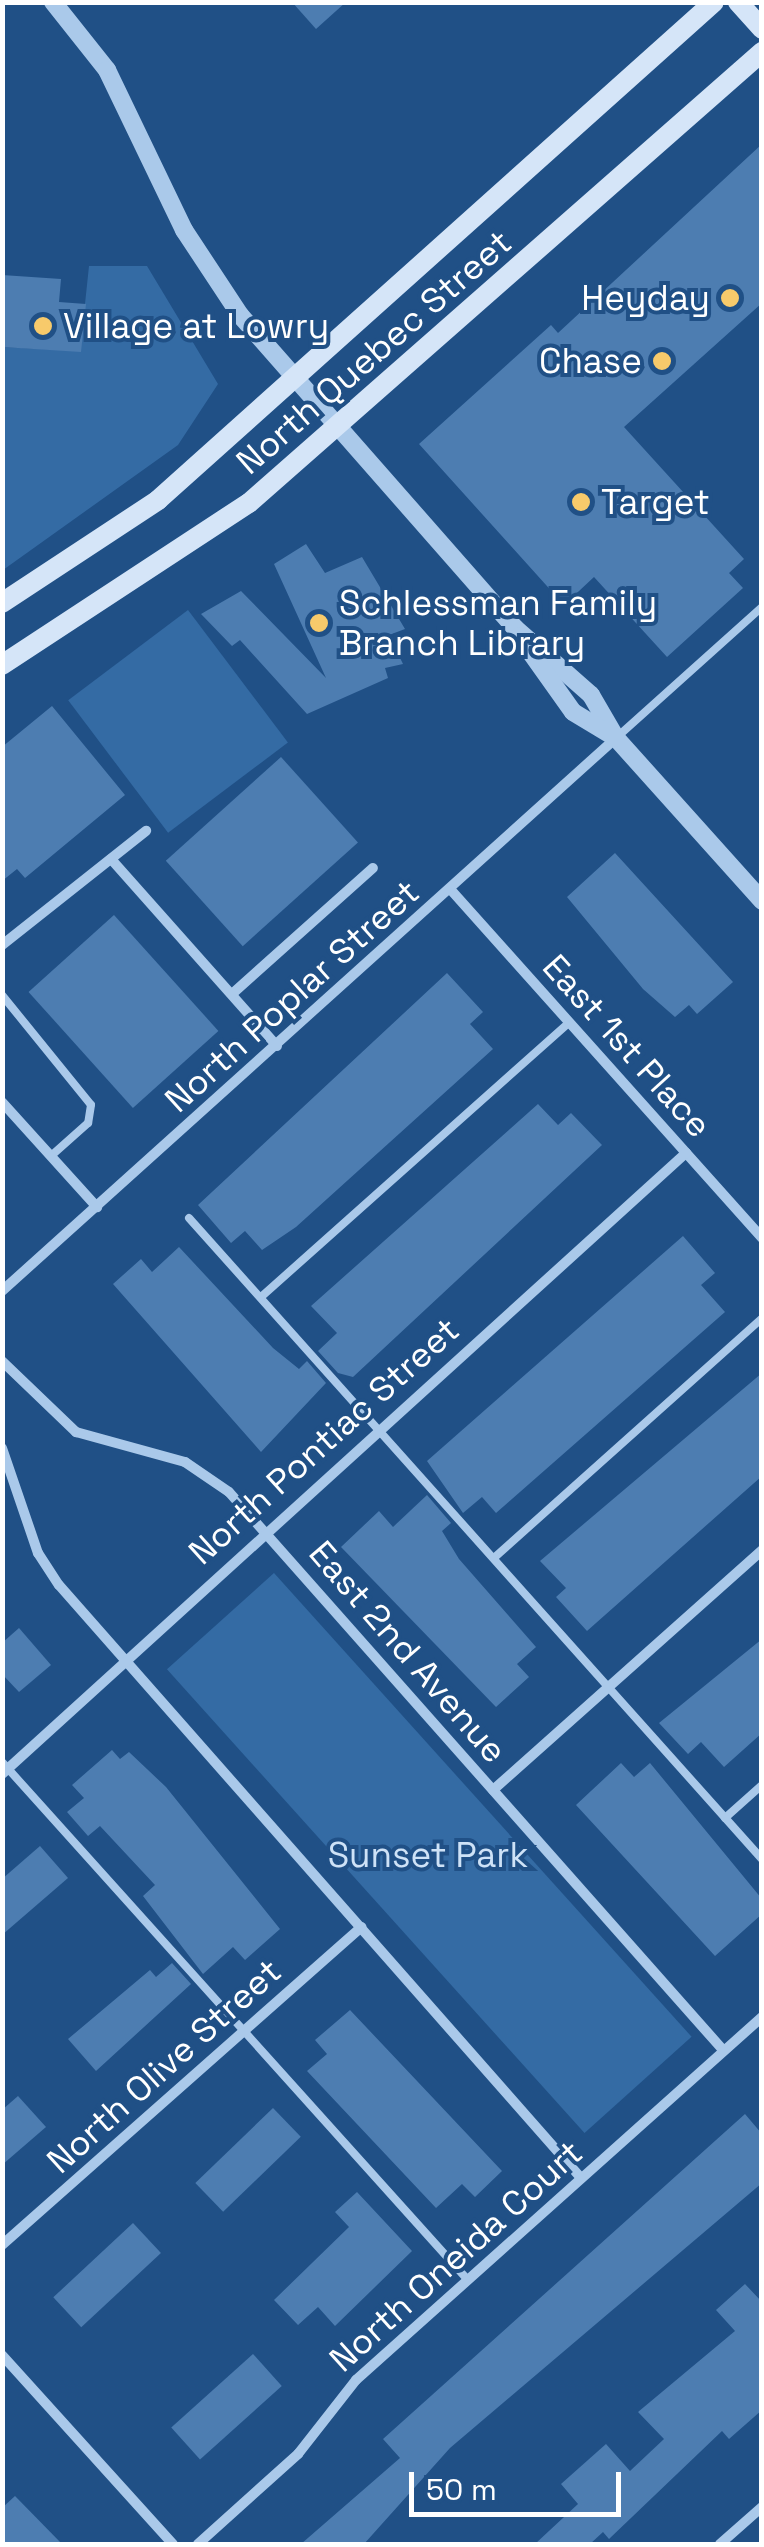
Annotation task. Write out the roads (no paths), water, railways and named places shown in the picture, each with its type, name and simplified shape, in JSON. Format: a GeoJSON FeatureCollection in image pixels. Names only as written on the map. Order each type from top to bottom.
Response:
{"type":"FeatureCollection","features":[{"type":"Feature","properties":{"kind":"main road","name":"North Quebec Street"},"geometry":{"type":"LineString","coordinates":[[2,603],[127,526],[714,2]]}},
{"type":"Feature","properties":{"kind":"main road"},"geometry":{"type":"LineString","coordinates":[[738,2],[762,29]]}},
{"type":"Feature","properties":{"kind":"main road","name":"North Quebec Street"},"geometry":{"type":"LineString","coordinates":[[2,664],[195,544],[338,428],[762,52]]}},
{"type":"Feature","properties":{"kind":"street"},"geometry":{"type":"LineString","coordinates":[[52,2],[128,105],[218,285],[515,628],[591,696],[616,738],[762,901]]}},
{"type":"Feature","properties":{"kind":"street","name":"North Poplar Street"},"geometry":{"type":"LineString","coordinates":[[2,1291],[616,738]]}},
{"type":"Feature","properties":{"kind":"street"},"geometry":{"type":"LineString","coordinates":[[2,945],[146,830]]}},
{"type":"Feature","properties":{"kind":"street"},"geometry":{"type":"LineString","coordinates":[[111,859],[277,1046]]}},
{"type":"Feature","properties":{"kind":"street"},"geometry":{"type":"LineString","coordinates":[[232,994],[374,868]]}},
{"type":"Feature","properties":{"kind":"street","name":"East 1st Place"},"geometry":{"type":"LineString","coordinates":[[451,890],[762,1238]]}},
{"type":"Feature","properties":{"kind":"street"},"geometry":{"type":"LineString","coordinates":[[2,1102],[97,1207]]}},
{"type":"Feature","properties":{"kind":"street","name":"North Pontiac Street"},"geometry":{"type":"LineString","coordinates":[[4,1768],[126,1662],[264,1529],[686,1153]]}},
{"type":"Feature","properties":{"kind":"street","name":"East 2nd Avenue"},"geometry":{"type":"LineString","coordinates":[[2,1362],[76,1432],[195,1467],[264,1529],[724,2050]]}},
{"type":"Feature","properties":{"kind":"street"},"geometry":{"type":"LineString","coordinates":[[2,1448],[38,1553],[126,1662],[581,2178]]}},
{"type":"Feature","properties":{"kind":"street"},"geometry":{"type":"LineString","coordinates":[[493,1790],[762,1550]]}},
{"type":"Feature","properties":{"kind":"street","name":"North Olive Street"},"geometry":{"type":"LineString","coordinates":[[2,2245],[361,1927]]}},
{"type":"Feature","properties":{"kind":"street","name":"North Oneida Court"},"geometry":{"type":"LineString","coordinates":[[198,2544],[468,2280],[762,2017]]}},
{"type":"Feature","properties":{"kind":"street"},"geometry":{"type":"LineString","coordinates":[[2,2356],[173,2544]]}},
{"type":"Feature","properties":{"kind":"street"},"geometry":{"type":"LineString","coordinates":[[720,2544],[762,2507]]}},
{"type":"Feature","properties":{"kind":"lane"},"geometry":{"type":"LineString","coordinates":[[616,738],[762,607]]}},
{"type":"Feature","properties":{"kind":"lane"},"geometry":{"type":"LineString","coordinates":[[2,995],[92,1106],[88,1123],[51,1156]]}},
{"type":"Feature","properties":{"kind":"lane"},"geometry":{"type":"LineString","coordinates":[[261,1298],[569,1023]]}},
{"type":"Feature","properties":{"kind":"lane"},"geometry":{"type":"LineString","coordinates":[[189,1218],[762,1859]]}},
{"type":"Feature","properties":{"kind":"lane"},"geometry":{"type":"LineString","coordinates":[[495,1556],[762,1318]]}},
{"type":"Feature","properties":{"kind":"lane"},"geometry":{"type":"LineString","coordinates":[[4,1768],[468,2280]]}},
{"type":"Feature","properties":{"kind":"lane"},"geometry":{"type":"LineString","coordinates":[[725,1818],[762,1785]]}},
{"type":"Feature","properties":{"kind":"place","name":"Heyday"},"geometry":{"type":"Point","coordinates":[730,298]}},
{"type":"Feature","properties":{"kind":"place","name":"Village at Lowry"},"geometry":{"type":"Point","coordinates":[43,326]}},
{"type":"Feature","properties":{"kind":"place","name":"Chase"},"geometry":{"type":"Point","coordinates":[662,361]}},
{"type":"Feature","properties":{"kind":"place","name":"Target"},"geometry":{"type":"Point","coordinates":[581,502]}},
{"type":"Feature","properties":{"kind":"place","name":"Schlessman Family Branch Library"},"geometry":{"type":"Point","coordinates":[319,623]}},
{"type":"Feature","properties":{"kind":"park label","name":"Sunset Park"},"geometry":{"type":"Point","coordinates":[428,1855]}}]}
